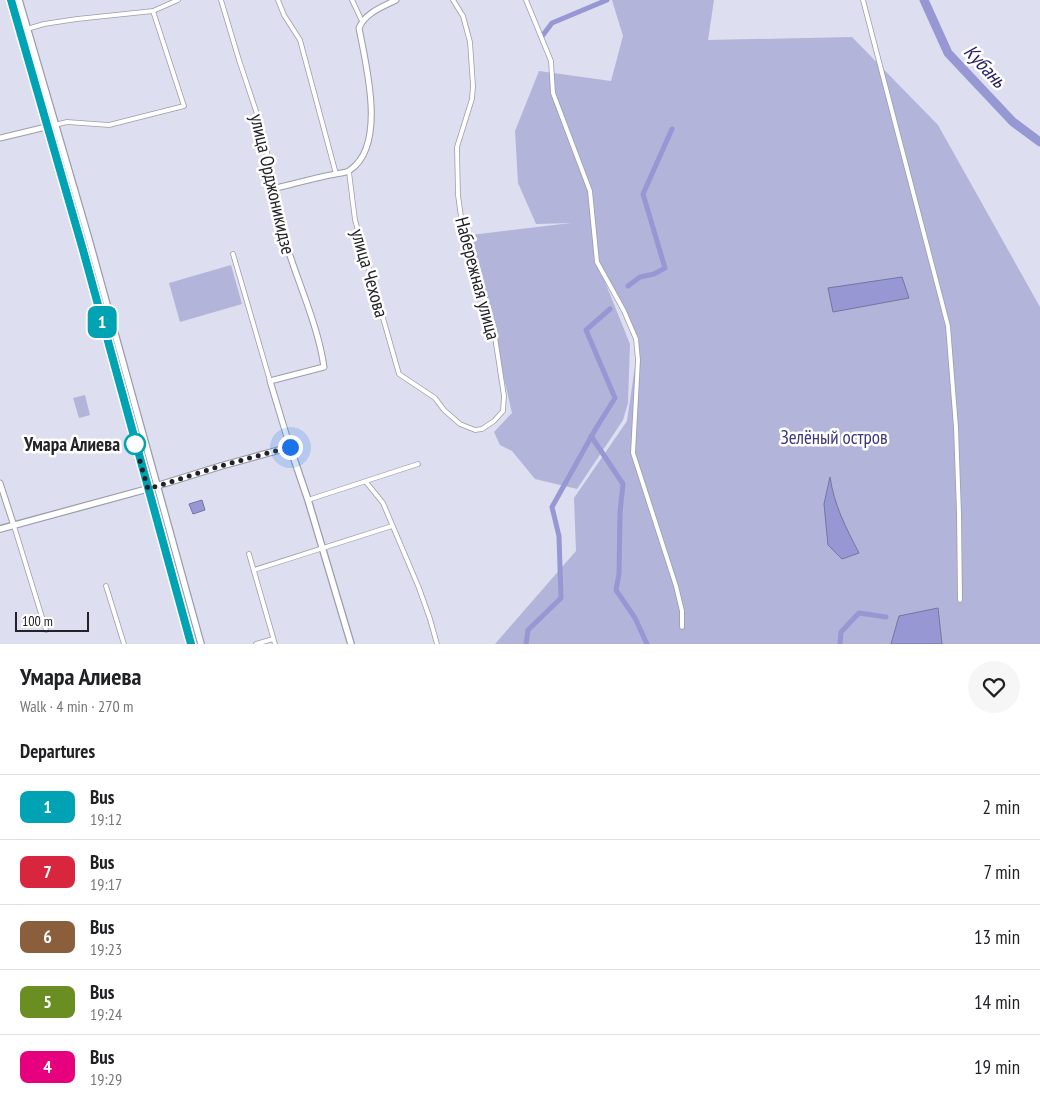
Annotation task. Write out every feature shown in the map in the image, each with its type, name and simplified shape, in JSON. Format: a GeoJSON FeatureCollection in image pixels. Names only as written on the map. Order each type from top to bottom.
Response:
{"type":"FeatureCollection","features":[{"type":"Feature","properties":{"kind":"main road"},"geometry":{"type":"LineString","coordinates":[[11,0],[46,127],[83,250],[191,644]]}},
{"type":"Feature","properties":{"kind":"main road"},"geometry":{"type":"LineString","coordinates":[[19,0],[90,243],[201,644]]}},
{"type":"Feature","properties":{"kind":"main road"},"geometry":{"type":"LineString","coordinates":[[0,530],[290,447],[308,500],[351,644]]}},
{"type":"Feature","properties":{"kind":"street"},"geometry":{"type":"LineString","coordinates":[[28,29],[44,24],[153,10],[178,0]]}},
{"type":"Feature","properties":{"kind":"street","name":"улица Орджоникидзе"},"geometry":{"type":"LineString","coordinates":[[221,0],[262,129],[275,189],[273,198],[287,249],[321,345],[324,367],[270,381]]}},
{"type":"Feature","properties":{"kind":"street"},"geometry":{"type":"LineString","coordinates":[[278,0],[284,15],[300,40],[336,174]]}},
{"type":"Feature","properties":{"kind":"street"},"geometry":{"type":"LineString","coordinates":[[352,0],[362,21]]}},
{"type":"Feature","properties":{"kind":"street"},"geometry":{"type":"LineString","coordinates":[[275,189],[349,172],[366,151],[370,126],[370,82],[359,28],[362,21],[370,14],[396,0]]}},
{"type":"Feature","properties":{"kind":"street","name":"Набережная улица"},"geometry":{"type":"LineString","coordinates":[[399,374],[435,398],[444,410],[460,424],[475,430],[482,429],[494,421],[503,411],[504,396],[493,324],[462,224],[458,195],[457,147],[472,99],[473,86],[470,42],[463,16],[453,0]]}},
{"type":"Feature","properties":{"kind":"street"},"geometry":{"type":"LineString","coordinates":[[526,0],[551,61],[553,93],[590,191],[597,262],[636,339],[638,360],[633,453],[676,586],[682,611],[682,627]]}},
{"type":"Feature","properties":{"kind":"street"},"geometry":{"type":"LineString","coordinates":[[863,0],[948,326],[956,427],[960,600]]}},
{"type":"Feature","properties":{"kind":"street"},"geometry":{"type":"LineString","coordinates":[[0,138],[68,122],[109,125],[184,106],[153,10]]}},
{"type":"Feature","properties":{"kind":"street","name":"улица Чехова"},"geometry":{"type":"LineString","coordinates":[[349,172],[355,220],[399,374]]}},
{"type":"Feature","properties":{"kind":"street"},"geometry":{"type":"LineString","coordinates":[[233,254],[290,447]]}},
{"type":"Feature","properties":{"kind":"street"},"geometry":{"type":"LineString","coordinates":[[308,500],[418,464]]}},
{"type":"Feature","properties":{"kind":"street"},"geometry":{"type":"LineString","coordinates":[[366,482],[383,503],[419,588],[437,644]]}},
{"type":"Feature","properties":{"kind":"street"},"geometry":{"type":"LineString","coordinates":[[0,483],[46,630]]}},
{"type":"Feature","properties":{"kind":"street"},"geometry":{"type":"LineString","coordinates":[[254,570],[392,526]]}},
{"type":"Feature","properties":{"kind":"street"},"geometry":{"type":"LineString","coordinates":[[249,554],[275,644]]}},
{"type":"Feature","properties":{"kind":"street"},"geometry":{"type":"LineString","coordinates":[[106,586],[124,644]]}},
{"type":"Feature","properties":{"kind":"street"},"geometry":{"type":"LineString","coordinates":[[256,644],[273,639]]}},
{"type":"Feature","properties":{"kind":"green space","name":"Зелёный остров"},"geometry":{"type":"Polygon","coordinates":[[[612,0],[714,0],[708,40],[852,37],[938,125],[1040,307],[1040,644],[495,644],[576,551],[574,498],[627,421],[639,339],[601,272],[630,344],[628,403],[623,420],[577,489],[535,479],[512,451],[500,445],[494,432],[512,413],[471,235],[571,223],[536,224],[518,183],[515,131],[539,71],[611,81],[623,36],[612,0]]]}},
{"type":"Feature","properties":{"kind":"green space"},"geometry":{"type":"Polygon","coordinates":[[[231,265],[242,304],[180,322],[169,283],[231,265]]]}},
{"type":"Feature","properties":{"kind":"green space"},"geometry":{"type":"Polygon","coordinates":[[[85,395],[90,415],[79,418],[73,398],[85,395]]]}},
{"type":"Feature","properties":{"kind":"shaded area"},"geometry":{"type":"Polygon","coordinates":[[[902,277],[909,298],[833,312],[828,288],[902,277]]]}},
{"type":"Feature","properties":{"kind":"shaded area"},"geometry":{"type":"Polygon","coordinates":[[[830,477],[838,507],[859,553],[842,559],[828,545],[824,504],[830,477]]]}},
{"type":"Feature","properties":{"kind":"shaded area"},"geometry":{"type":"Polygon","coordinates":[[[202,500],[205,510],[193,514],[189,504],[202,500]]]}},
{"type":"Feature","properties":{"kind":"shaded area"},"geometry":{"type":"Polygon","coordinates":[[[938,608],[942,644],[891,644],[899,616],[938,608]]]}},
{"type":"Feature","properties":{"kind":"waterway"},"geometry":{"type":"LineString","coordinates":[[543,35],[552,23],[607,0]]}},
{"type":"Feature","properties":{"kind":"waterway","name":"Кубань"},"geometry":{"type":"LineString","coordinates":[[924,0],[948,53],[1013,122],[1040,142]]}},
{"type":"Feature","properties":{"kind":"waterway"},"geometry":{"type":"LineString","coordinates":[[628,286],[640,277],[654,274],[665,268],[643,194],[672,129]]}},
{"type":"Feature","properties":{"kind":"waterway"},"geometry":{"type":"LineString","coordinates":[[526,644],[528,630],[561,598],[559,536],[552,507],[615,398],[586,330],[610,309]]}},
{"type":"Feature","properties":{"kind":"waterway"},"geometry":{"type":"LineString","coordinates":[[591,436],[623,484],[620,512],[619,574],[616,590],[635,618],[647,644]]}},
{"type":"Feature","properties":{"kind":"waterway"},"geometry":{"type":"LineString","coordinates":[[840,644],[841,632],[859,613],[886,617]]}},
{"type":"Feature","properties":{"kind":"bus line","name":"1"},"geometry":{"type":"LineString","coordinates":[[11,0],[46,127],[83,250],[191,644]]}},
{"type":"Feature","properties":{"kind":"place","name":"Умара Алиева"},"geometry":{"type":"Point","coordinates":[135,444]}},
{"type":"Feature","properties":{"kind":"route"},"geometry":{"type":"LineString","coordinates":[[135,444],[148,489],[290,447]]}}]}
